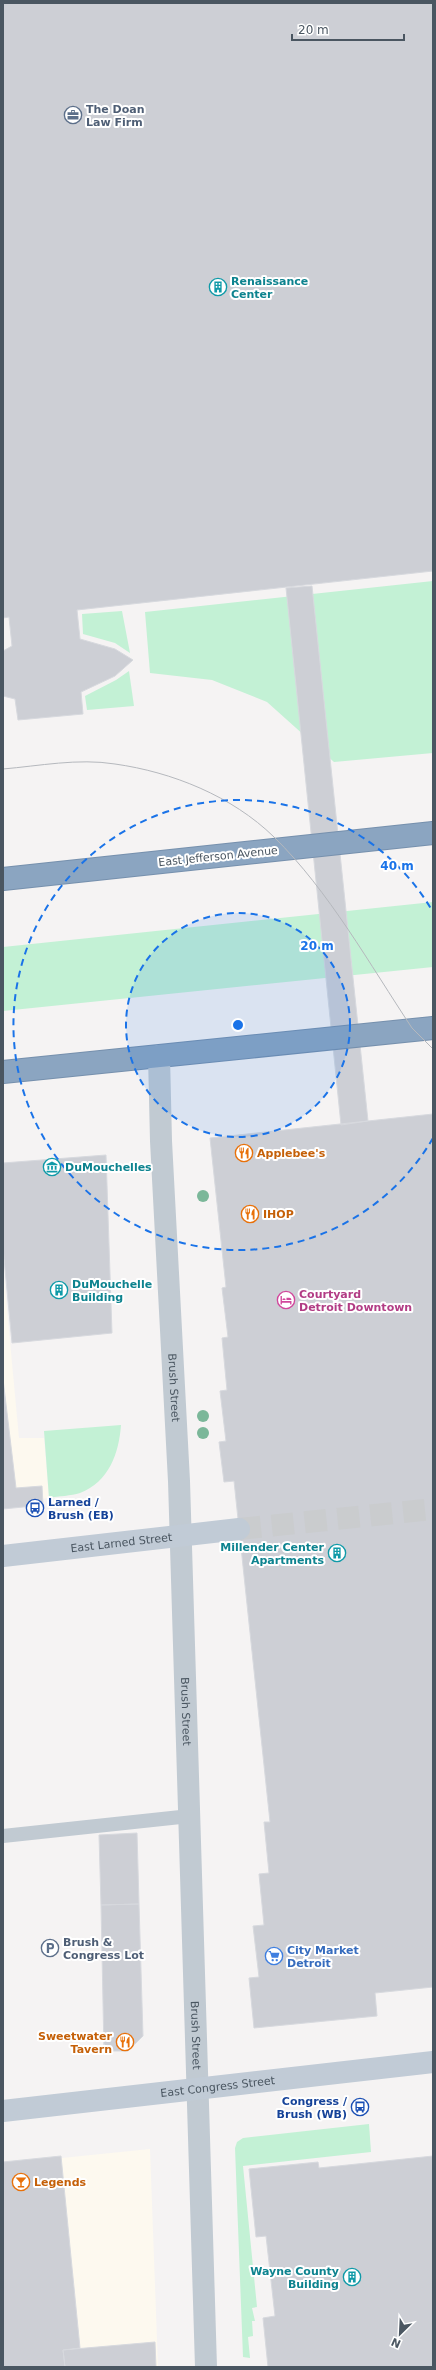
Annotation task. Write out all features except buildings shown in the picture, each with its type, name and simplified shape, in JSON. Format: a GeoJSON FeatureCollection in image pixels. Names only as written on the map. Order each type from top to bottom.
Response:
{"type":"FeatureCollection","features":[{"type":"Feature","properties":{"kind":"highway","name":"East Jefferson Avenue"},"geometry":{"type":"LineString","coordinates":[[3,879],[433,833]]}},
{"type":"Feature","properties":{"kind":"highway"},"geometry":{"type":"LineString","coordinates":[[3,1072],[433,1028]]}},
{"type":"Feature","properties":{"kind":"street","name":"Brush Street"},"geometry":{"type":"LineString","coordinates":[[159,1056],[161,1141],[181,1537],[206,2367]]}},
{"type":"Feature","properties":{"kind":"street","name":"East Larned Street"},"geometry":{"type":"LineString","coordinates":[[3,1556],[181,1537],[239,1529]]}},
{"type":"Feature","properties":{"kind":"street","name":"East Congress Street"},"geometry":{"type":"LineString","coordinates":[[3,2111],[198,2090],[433,2062]]}},
{"type":"Feature","properties":{"kind":"lane"},"geometry":{"type":"LineString","coordinates":[[3,1836],[190,1816]]}},
{"type":"Feature","properties":{"kind":"shaded area"},"geometry":{"type":"Polygon","coordinates":[[[3,1266],[19,1438],[44,1438],[49,1498],[3,1503],[3,1266]]]}},
{"type":"Feature","properties":{"kind":"shaded area"},"geometry":{"type":"Polygon","coordinates":[[[150,2149],[158,2367],[3,2367],[3,2164],[150,2149]]]}},
{"type":"Feature","properties":{"kind":"green space"},"geometry":{"type":"Polygon","coordinates":[[[433,581],[433,753],[334,762],[267,702],[212,680],[150,673],[145,612],[433,581]]]}},
{"type":"Feature","properties":{"kind":"green space"},"geometry":{"type":"Polygon","coordinates":[[[122,611],[130,653],[115,643],[83,634],[82,614],[122,611]]]}},
{"type":"Feature","properties":{"kind":"green space"},"geometry":{"type":"Polygon","coordinates":[[[129,671],[134,706],[87,710],[85,696],[116,680],[129,671]]]}},
{"type":"Feature","properties":{"kind":"green space"},"geometry":{"type":"Polygon","coordinates":[[[433,902],[433,967],[3,1011],[3,947],[433,902]]]}},
{"type":"Feature","properties":{"kind":"green space"},"geometry":{"type":"Polygon","coordinates":[[[121,1425],[115,1456],[111,1465],[98,1482],[80,1493],[49,1498],[44,1431],[121,1425]]]}},
{"type":"Feature","properties":{"kind":"green space"},"geometry":{"type":"Polygon","coordinates":[[[369,2124],[371,2152],[243,2166],[257,2307],[252,2308],[255,2321],[252,2321],[253,2336],[248,2337],[250,2358],[243,2357],[235,2148],[237,2142],[243,2138],[369,2124]]]}},
{"type":"Feature","properties":{"kind":"tunnel"},"geometry":{"type":"LineString","coordinates":[[239,1529],[433,1509]]}},
{"type":"Feature","properties":{"kind":"tram line"},"geometry":{"type":"LineString","coordinates":[[3,769],[73,762],[101,762],[115,764],[158,773],[179,780],[200,788],[239,809],[274,837],[313,881],[348,929],[412,1028],[433,1049]]}},
{"type":"Feature","properties":{"kind":"place","name":"The Doan Law Firm"},"geometry":{"type":"Point","coordinates":[73,115]}},
{"type":"Feature","properties":{"kind":"place","name":"Renaissance Center"},"geometry":{"type":"Point","coordinates":[218,287]}},
{"type":"Feature","properties":{"kind":"place","name":"Applebee's"},"geometry":{"type":"Point","coordinates":[244,1153]}},
{"type":"Feature","properties":{"kind":"place","name":"DuMouchelles"},"geometry":{"type":"Point","coordinates":[52,1167]}},
{"type":"Feature","properties":{"kind":"place","name":"IHOP"},"geometry":{"type":"Point","coordinates":[250,1214]}},
{"type":"Feature","properties":{"kind":"place","name":"DuMouchelle Building"},"geometry":{"type":"Point","coordinates":[59,1290]}},
{"type":"Feature","properties":{"kind":"place","name":"Courtyard Detroit Downtown"},"geometry":{"type":"Point","coordinates":[286,1300]}},
{"type":"Feature","properties":{"kind":"place","name":"Larned / Brush (EB)"},"geometry":{"type":"Point","coordinates":[35,1508]}},
{"type":"Feature","properties":{"kind":"place","name":"Millender Center Apartments"},"geometry":{"type":"Point","coordinates":[337,1553]}},
{"type":"Feature","properties":{"kind":"place","name":"Brush & Congress Lot"},"geometry":{"type":"Point","coordinates":[50,1948]}},
{"type":"Feature","properties":{"kind":"place","name":"City Market Detroit"},"geometry":{"type":"Point","coordinates":[274,1956]}},
{"type":"Feature","properties":{"kind":"place","name":"Sweetwater Tavern"},"geometry":{"type":"Point","coordinates":[125,2042]}},
{"type":"Feature","properties":{"kind":"place","name":"Congress / Brush (WB)"},"geometry":{"type":"Point","coordinates":[360,2107]}},
{"type":"Feature","properties":{"kind":"place","name":"Legends"},"geometry":{"type":"Point","coordinates":[21,2182]}},
{"type":"Feature","properties":{"kind":"place","name":"Wayne County Building"},"geometry":{"type":"Point","coordinates":[352,2277]}}]}
